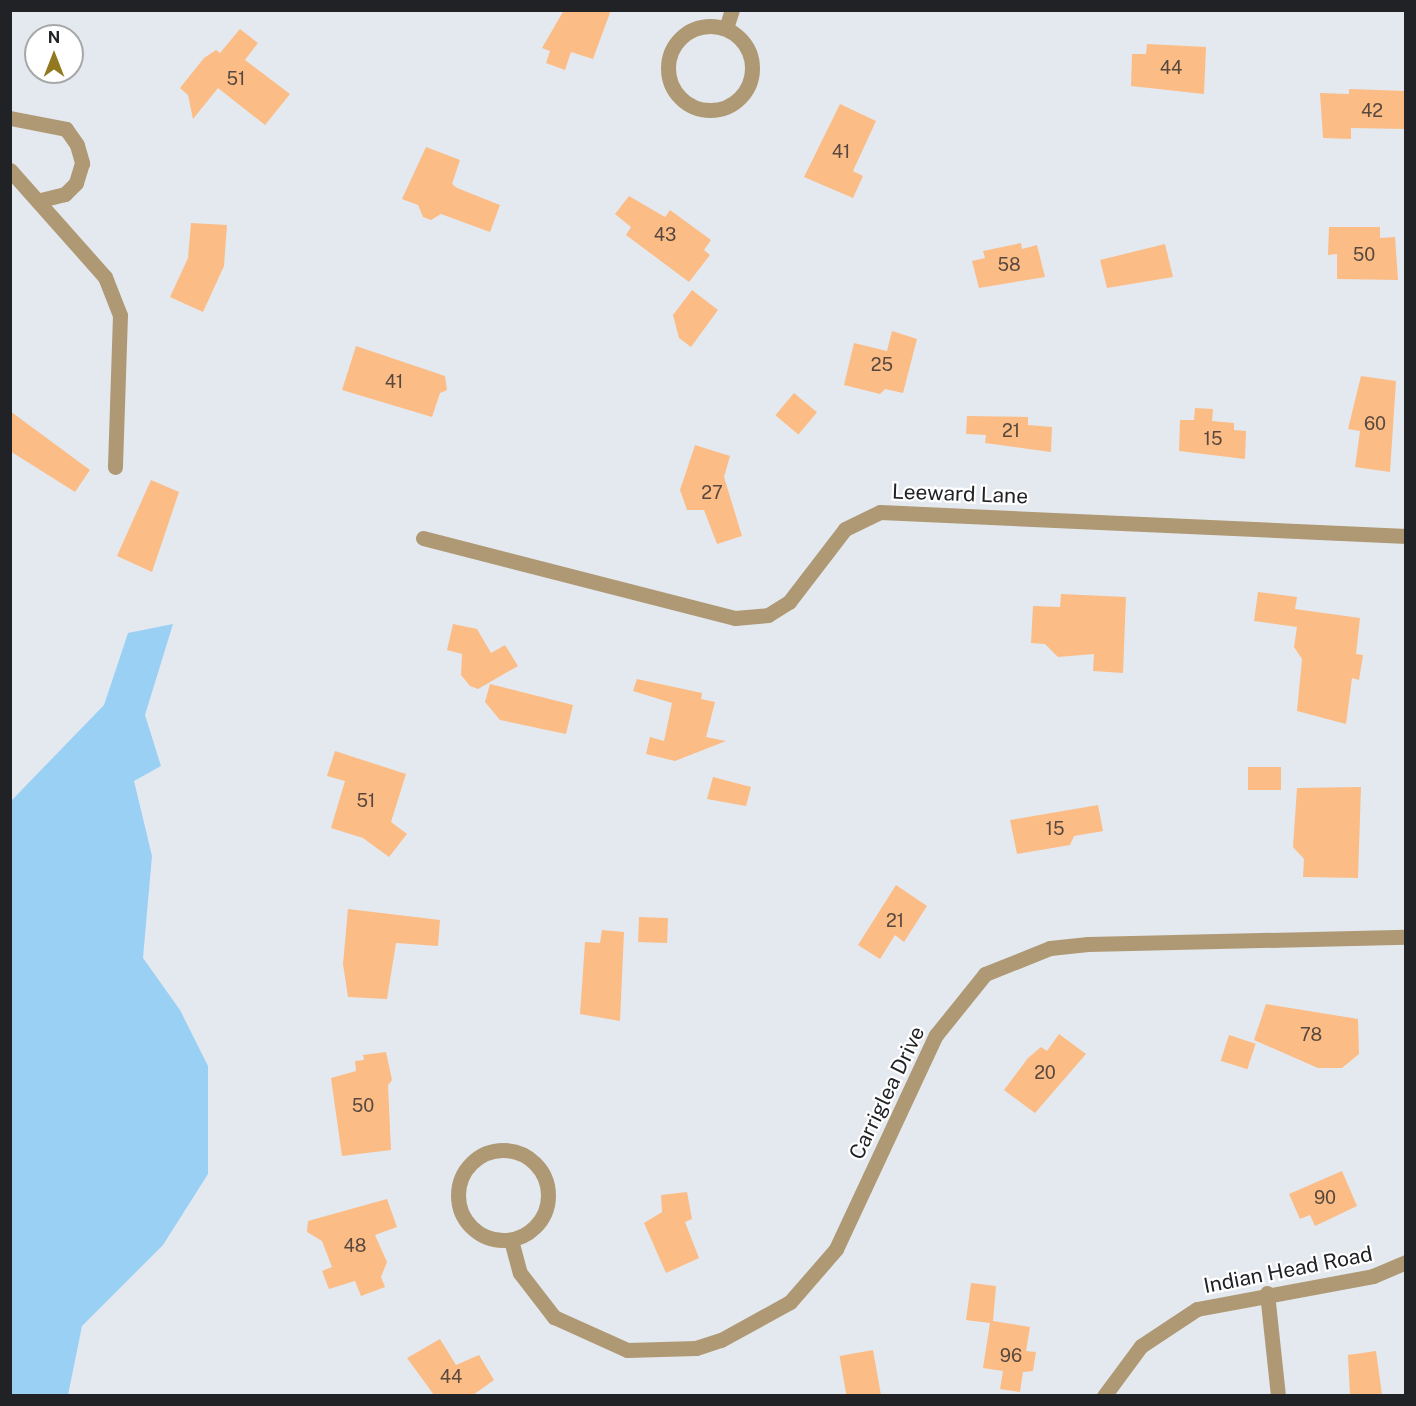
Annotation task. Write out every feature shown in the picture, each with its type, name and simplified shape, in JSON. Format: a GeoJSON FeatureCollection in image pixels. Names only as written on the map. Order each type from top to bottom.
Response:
{"type":"FeatureCollection","features":[{"type":"Feature","properties":{"kind":"street"},"geometry":{"type":"LineString","coordinates":[[726,28],[732,10]]}},
{"type":"Feature","properties":{"kind":"street"},"geometry":{"type":"LineString","coordinates":[[693,28],[726,28],[750,50],[750,83],[728,107],[695,108],[671,85],[670,52],[693,28]]}},
{"type":"Feature","properties":{"kind":"street"},"geometry":{"type":"LineString","coordinates":[[10,118],[66,129],[77,145],[81,163],[76,183],[64,194],[41,201]]}},
{"type":"Feature","properties":{"kind":"street"},"geometry":{"type":"LineString","coordinates":[[10,170],[41,201],[105,278],[120,315],[115,467]]}},
{"type":"Feature","properties":{"kind":"street","name":"Leeward Lane"},"geometry":{"type":"LineString","coordinates":[[423,538],[735,618],[768,615],[789,602],[845,529],[880,512],[1406,536]]}},
{"type":"Feature","properties":{"kind":"street","name":"Carriglea Drive"},"geometry":{"type":"LineString","coordinates":[[511,1240],[520,1273],[554,1317],[627,1350],[696,1348],[721,1340],[790,1302],[836,1249],[936,1035],[985,974],[1050,948],[1088,944],[1406,937]]}},
{"type":"Feature","properties":{"kind":"street"},"geometry":{"type":"LineString","coordinates":[[495,1150],[514,1151],[532,1160],[545,1177],[548,1197],[543,1216],[530,1232],[511,1240],[491,1239],[473,1230],[461,1213],[457,1193],[471,1164],[495,1150]]}},
{"type":"Feature","properties":{"kind":"street","name":"Indian Head Road"},"geometry":{"type":"LineString","coordinates":[[1104,1395],[1135,1352],[1168,1325],[1197,1309],[1267,1293],[1373,1276],[1406,1262]]}},
{"type":"Feature","properties":{"kind":"street"},"geometry":{"type":"LineString","coordinates":[[1267,1293],[1278,1395]]}},
{"type":"Feature","properties":{"kind":"water"},"geometry":{"type":"Polygon","coordinates":[[[173,624],[145,715],[161,766],[134,781],[152,856],[143,958],[180,1010],[208,1066],[208,1174],[163,1245],[82,1326],[68,1395],[11,1395],[11,801],[104,705],[128,633],[173,624]]]}},
{"type":"Feature","properties":{"kind":"building"},"geometry":{"type":"Polygon","coordinates":[[[564,10],[611,10],[593,59],[571,52],[565,70],[546,63],[550,51],[542,48],[564,10]]]}},
{"type":"Feature","properties":{"kind":"building"},"geometry":{"type":"Polygon","coordinates":[[[240,29],[258,43],[245,60],[290,94],[265,125],[218,88],[193,119],[188,95],[180,88],[204,58],[216,50],[220,53],[240,29]]]}},
{"type":"Feature","properties":{"kind":"building"},"geometry":{"type":"Polygon","coordinates":[[[1147,44],[1206,47],[1204,94],[1131,86],[1132,54],[1146,54],[1147,44]]]}},
{"type":"Feature","properties":{"kind":"building"},"geometry":{"type":"Polygon","coordinates":[[[1349,89],[1406,91],[1406,129],[1351,128],[1351,139],[1323,138],[1320,93],[1349,94],[1349,89]]]}},
{"type":"Feature","properties":{"kind":"building"},"geometry":{"type":"Polygon","coordinates":[[[840,104],[876,121],[853,171],[863,176],[853,198],[804,177],[840,104]]]}},
{"type":"Feature","properties":{"kind":"building"},"geometry":{"type":"Polygon","coordinates":[[[426,147],[460,160],[452,184],[457,188],[500,205],[490,232],[441,214],[431,220],[423,217],[418,205],[402,199],[426,147]]]}},
{"type":"Feature","properties":{"kind":"building"},"geometry":{"type":"Polygon","coordinates":[[[629,196],[665,217],[670,210],[711,240],[704,250],[710,255],[689,282],[626,235],[631,227],[615,214],[629,196]]]}},
{"type":"Feature","properties":{"kind":"building"},"geometry":{"type":"Polygon","coordinates":[[[191,223],[227,225],[224,266],[203,312],[170,297],[188,258],[191,223]]]}},
{"type":"Feature","properties":{"kind":"building"},"geometry":{"type":"Polygon","coordinates":[[[1329,227],[1380,227],[1380,238],[1395,237],[1398,280],[1337,279],[1337,254],[1328,255],[1329,227]]]}},
{"type":"Feature","properties":{"kind":"building"},"geometry":{"type":"Polygon","coordinates":[[[1021,243],[1022,249],[1037,245],[1045,277],[979,288],[972,261],[985,258],[983,251],[1021,243]]]}},
{"type":"Feature","properties":{"kind":"building"},"geometry":{"type":"Polygon","coordinates":[[[1165,244],[1173,277],[1107,288],[1100,260],[1165,244]]]}},
{"type":"Feature","properties":{"kind":"building"},"geometry":{"type":"Polygon","coordinates":[[[692,290],[718,310],[691,347],[679,338],[673,315],[692,290]]]}},
{"type":"Feature","properties":{"kind":"building"},"geometry":{"type":"Polygon","coordinates":[[[892,331],[917,339],[903,393],[885,389],[880,394],[844,385],[854,343],[887,351],[892,331]]]}},
{"type":"Feature","properties":{"kind":"building"},"geometry":{"type":"Polygon","coordinates":[[[356,346],[445,376],[447,390],[440,393],[432,417],[342,390],[356,346]]]}},
{"type":"Feature","properties":{"kind":"building"},"geometry":{"type":"Polygon","coordinates":[[[1361,376],[1396,381],[1390,472],[1355,467],[1360,431],[1348,429],[1361,376]]]}},
{"type":"Feature","properties":{"kind":"building"},"geometry":{"type":"Polygon","coordinates":[[[794,393],[817,412],[798,434],[775,415],[794,393]]]}},
{"type":"Feature","properties":{"kind":"building"},"geometry":{"type":"Polygon","coordinates":[[[1195,408],[1213,409],[1212,421],[1234,423],[1234,430],[1246,431],[1245,459],[1179,451],[1180,420],[1194,420],[1195,408]]]}},
{"type":"Feature","properties":{"kind":"building"},"geometry":{"type":"Polygon","coordinates":[[[10,411],[90,470],[75,492],[10,451],[10,411]]]}},
{"type":"Feature","properties":{"kind":"building"},"geometry":{"type":"Polygon","coordinates":[[[967,416],[1028,417],[1028,425],[1052,427],[1051,452],[985,443],[986,435],[966,434],[967,416]]]}},
{"type":"Feature","properties":{"kind":"building"},"geometry":{"type":"Polygon","coordinates":[[[695,445],[730,456],[724,477],[742,536],[717,544],[704,510],[687,510],[680,490],[695,445]]]}},
{"type":"Feature","properties":{"kind":"building"},"geometry":{"type":"Polygon","coordinates":[[[151,480],[179,492],[152,572],[117,556],[151,480]]]}},
{"type":"Feature","properties":{"kind":"building"},"geometry":{"type":"Polygon","coordinates":[[[1258,592],[1297,597],[1295,609],[1360,618],[1356,654],[1363,655],[1359,680],[1352,678],[1346,724],[1297,711],[1302,659],[1294,647],[1297,627],[1254,621],[1258,592]]]}},
{"type":"Feature","properties":{"kind":"building"},"geometry":{"type":"Polygon","coordinates":[[[1061,594],[1126,597],[1123,673],[1093,671],[1094,654],[1058,657],[1045,644],[1031,643],[1033,606],[1060,607],[1061,594]]]}},
{"type":"Feature","properties":{"kind":"building"},"geometry":{"type":"Polygon","coordinates":[[[453,624],[477,629],[491,653],[505,645],[518,666],[478,689],[470,686],[461,675],[462,654],[447,650],[453,624]]]}},
{"type":"Feature","properties":{"kind":"building"},"geometry":{"type":"Polygon","coordinates":[[[637,679],[702,693],[701,699],[715,702],[706,737],[726,741],[675,761],[646,754],[650,737],[664,741],[672,703],[633,691],[637,679]]]}},
{"type":"Feature","properties":{"kind":"building"},"geometry":{"type":"Polygon","coordinates":[[[490,684],[573,705],[566,734],[500,720],[485,702],[490,684]]]}},
{"type":"Feature","properties":{"kind":"building"},"geometry":{"type":"Polygon","coordinates":[[[335,751],[406,774],[391,822],[407,834],[389,857],[363,838],[331,828],[345,781],[327,776],[335,751]]]}},
{"type":"Feature","properties":{"kind":"building"},"geometry":{"type":"Polygon","coordinates":[[[1248,767],[1281,767],[1281,790],[1248,790],[1248,767]]]}},
{"type":"Feature","properties":{"kind":"building"},"geometry":{"type":"Polygon","coordinates":[[[713,777],[751,787],[746,806],[707,799],[713,777]]]}},
{"type":"Feature","properties":{"kind":"building"},"geometry":{"type":"Polygon","coordinates":[[[1361,787],[1358,878],[1303,877],[1304,859],[1293,847],[1297,788],[1361,787]]]}},
{"type":"Feature","properties":{"kind":"building"},"geometry":{"type":"Polygon","coordinates":[[[1098,805],[1103,831],[1074,836],[1070,845],[1017,854],[1010,820],[1098,805]]]}},
{"type":"Feature","properties":{"kind":"building"},"geometry":{"type":"Polygon","coordinates":[[[896,885],[927,906],[904,942],[895,935],[880,959],[858,945],[896,885]]]}},
{"type":"Feature","properties":{"kind":"building"},"geometry":{"type":"Polygon","coordinates":[[[348,909],[440,920],[438,946],[396,943],[387,999],[348,997],[343,964],[348,909]]]}},
{"type":"Feature","properties":{"kind":"building"},"geometry":{"type":"Polygon","coordinates":[[[639,917],[668,918],[667,943],[638,942],[639,917]]]}},
{"type":"Feature","properties":{"kind":"building"},"geometry":{"type":"Polygon","coordinates":[[[602,930],[624,932],[620,1021],[580,1014],[585,942],[600,943],[602,930]]]}},
{"type":"Feature","properties":{"kind":"building"},"geometry":{"type":"Polygon","coordinates":[[[1266,1004],[1358,1019],[1359,1054],[1342,1068],[1318,1068],[1254,1040],[1266,1004]]]}},
{"type":"Feature","properties":{"kind":"building"},"geometry":{"type":"Polygon","coordinates":[[[1059,1034],[1086,1054],[1035,1113],[1004,1090],[1028,1058],[1041,1047],[1047,1051],[1059,1034]]]}},
{"type":"Feature","properties":{"kind":"building"},"geometry":{"type":"Polygon","coordinates":[[[1229,1035],[1256,1044],[1247,1069],[1221,1061],[1229,1035]]]}},
{"type":"Feature","properties":{"kind":"building"},"geometry":{"type":"Polygon","coordinates":[[[386,1052],[392,1080],[388,1085],[391,1150],[342,1156],[331,1078],[356,1071],[355,1061],[364,1060],[363,1055],[386,1052]]]}},
{"type":"Feature","properties":{"kind":"building"},"geometry":{"type":"Polygon","coordinates":[[[1342,1171],[1357,1206],[1315,1226],[1310,1215],[1300,1219],[1289,1194],[1342,1171]]]}},
{"type":"Feature","properties":{"kind":"building"},"geometry":{"type":"Polygon","coordinates":[[[687,1192],[692,1219],[685,1222],[699,1258],[666,1273],[644,1223],[662,1212],[661,1195],[687,1192]]]}},
{"type":"Feature","properties":{"kind":"building"},"geometry":{"type":"Polygon","coordinates":[[[387,1199],[397,1227],[375,1235],[387,1262],[381,1277],[385,1287],[361,1296],[355,1281],[329,1289],[322,1271],[332,1267],[322,1241],[307,1232],[308,1221],[387,1199]]]}},
{"type":"Feature","properties":{"kind":"building"},"geometry":{"type":"Polygon","coordinates":[[[971,1283],[996,1286],[993,1321],[1030,1327],[1026,1351],[1036,1352],[1033,1371],[1023,1372],[1020,1392],[1000,1389],[1003,1371],[983,1368],[990,1323],[966,1320],[971,1283]]]}},
{"type":"Feature","properties":{"kind":"building"},"geometry":{"type":"Polygon","coordinates":[[[440,1339],[456,1365],[479,1355],[494,1380],[473,1395],[434,1395],[407,1358],[440,1339]]]}},
{"type":"Feature","properties":{"kind":"building"},"geometry":{"type":"Polygon","coordinates":[[[873,1350],[881,1395],[847,1396],[840,1356],[873,1350]]]}},
{"type":"Feature","properties":{"kind":"building"},"geometry":{"type":"Polygon","coordinates":[[[1376,1351],[1382,1395],[1350,1395],[1348,1355],[1376,1351]]]}}]}
